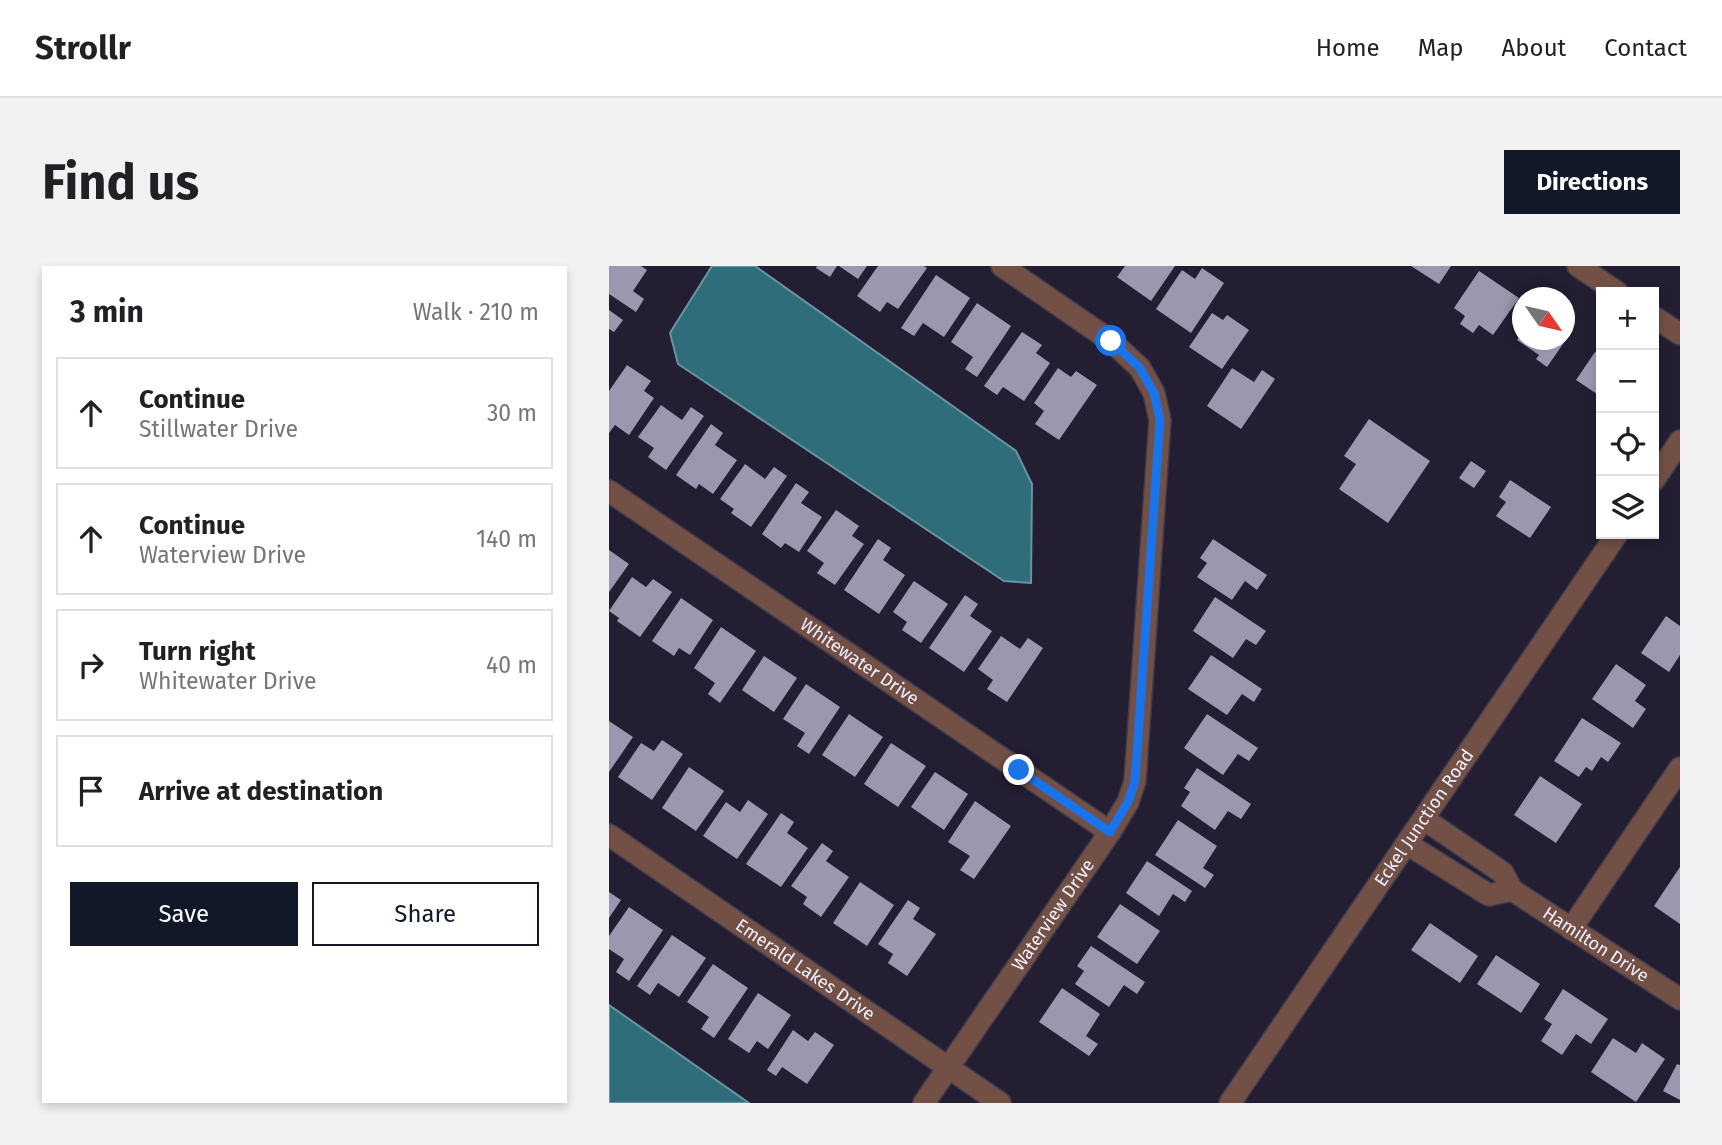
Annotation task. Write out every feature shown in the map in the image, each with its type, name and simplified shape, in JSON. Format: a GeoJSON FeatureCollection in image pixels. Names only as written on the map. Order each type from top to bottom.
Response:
{"type":"FeatureCollection","features":[{"type":"Feature","properties":{"kind":"street","name":"Waterview Drive"},"geometry":{"type":"LineString","coordinates":[[924,1103],[1110,832],[1128,802],[1135,781],[1160,420],[1154,393],[1140,368],[1111,341],[1002,266]]}},
{"type":"Feature","properties":{"kind":"street"},"geometry":{"type":"LineString","coordinates":[[1578,266],[1610,287]]}},
{"type":"Feature","properties":{"kind":"street"},"geometry":{"type":"LineString","coordinates":[[1659,320],[1680,334]]}},
{"type":"Feature","properties":{"kind":"street"},"geometry":{"type":"LineString","coordinates":[[1657,476],[1680,441]]}},
{"type":"Feature","properties":{"kind":"street","name":"Whitewater Drive"},"geometry":{"type":"LineString","coordinates":[[609,491],[1110,832]]}},
{"type":"Feature","properties":{"kind":"street","name":"Eckel Junction Road"},"geometry":{"type":"LineString","coordinates":[[1230,1103],[1614,539]]}},
{"type":"Feature","properties":{"kind":"street"},"geometry":{"type":"LineString","coordinates":[[1571,929],[1680,768]]}},
{"type":"Feature","properties":{"kind":"street","name":"Hamilton Drive"},"geometry":{"type":"LineString","coordinates":[[1424,819],[1503,873],[1512,890],[1680,999]]}},
{"type":"Feature","properties":{"kind":"street","name":"Emerald Lakes Drive"},"geometry":{"type":"LineString","coordinates":[[609,835],[1000,1103]]}},
{"type":"Feature","properties":{"kind":"street"},"geometry":{"type":"LineString","coordinates":[[1407,844],[1489,895],[1512,890]]}},
{"type":"Feature","properties":{"kind":"shaded area"},"geometry":{"type":"Polygon","coordinates":[[[712,266],[755,266],[1016,451],[1032,484],[1031,583],[1004,581],[678,364],[670,333],[712,266]]]}},
{"type":"Feature","properties":{"kind":"shaded area"},"geometry":{"type":"Polygon","coordinates":[[[609,1005],[749,1103],[609,1103],[609,1005]]]}},
{"type":"Feature","properties":{"kind":"building"},"geometry":{"type":"Polygon","coordinates":[[[609,266],[641,266],[647,270],[633,291],[644,299],[636,312],[609,294],[609,266]]]}},
{"type":"Feature","properties":{"kind":"building"},"geometry":{"type":"Polygon","coordinates":[[[837,266],[830,277],[816,268],[837,266]]]}},
{"type":"Feature","properties":{"kind":"building"},"geometry":{"type":"Polygon","coordinates":[[[839,266],[867,266],[858,279],[839,266]]]}},
{"type":"Feature","properties":{"kind":"building"},"geometry":{"type":"Polygon","coordinates":[[[878,266],[927,268],[898,309],[887,302],[880,312],[857,296],[878,266]]]}},
{"type":"Feature","properties":{"kind":"building"},"geometry":{"type":"Polygon","coordinates":[[[1125,266],[1175,266],[1151,301],[1117,277],[1125,266]]]}},
{"type":"Feature","properties":{"kind":"building"},"geometry":{"type":"Polygon","coordinates":[[[1411,266],[1451,266],[1439,284],[1411,266]]]}},
{"type":"Feature","properties":{"kind":"building"},"geometry":{"type":"Polygon","coordinates":[[[1202,268],[1224,283],[1191,333],[1156,309],[1182,270],[1195,279],[1202,268]]]}},
{"type":"Feature","properties":{"kind":"building"},"geometry":{"type":"Polygon","coordinates":[[[1479,271],[1512,293],[1512,308],[1493,335],[1479,325],[1473,333],[1460,324],[1465,316],[1454,308],[1479,271]]]}},
{"type":"Feature","properties":{"kind":"building"},"geometry":{"type":"Polygon","coordinates":[[[936,275],[970,298],[944,337],[923,323],[914,336],[901,328],[936,275]]]}},
{"type":"Feature","properties":{"kind":"building"},"geometry":{"type":"Polygon","coordinates":[[[977,303],[1011,326],[977,377],[965,369],[973,357],[951,342],[977,303]]]}},
{"type":"Feature","properties":{"kind":"building"},"geometry":{"type":"Polygon","coordinates":[[[609,310],[623,320],[614,332],[609,329],[609,310]]]}},
{"type":"Feature","properties":{"kind":"building"},"geometry":{"type":"Polygon","coordinates":[[[1212,313],[1223,320],[1227,315],[1249,330],[1222,369],[1189,347],[1212,313]]]}},
{"type":"Feature","properties":{"kind":"building"},"geometry":{"type":"Polygon","coordinates":[[[1022,332],[1042,345],[1036,353],[1050,363],[1024,401],[1003,387],[997,395],[984,386],[1022,332]]]}},
{"type":"Feature","properties":{"kind":"building"},"geometry":{"type":"Polygon","coordinates":[[[1532,350],[1559,350],[1547,367],[1536,359],[1539,355],[1532,350]]]}},
{"type":"Feature","properties":{"kind":"building"},"geometry":{"type":"Polygon","coordinates":[[[1595,352],[1596,353],[1596,393],[1576,380],[1595,352]]]}},
{"type":"Feature","properties":{"kind":"building"},"geometry":{"type":"Polygon","coordinates":[[[627,365],[651,381],[644,391],[654,398],[629,435],[615,425],[609,433],[609,391],[627,365]]]}},
{"type":"Feature","properties":{"kind":"building"},"geometry":{"type":"Polygon","coordinates":[[[1058,368],[1071,377],[1076,371],[1097,385],[1059,440],[1035,424],[1044,411],[1034,403],[1058,368]]]}},
{"type":"Feature","properties":{"kind":"building"},"geometry":{"type":"Polygon","coordinates":[[[1232,368],[1254,382],[1262,370],[1275,379],[1241,429],[1207,406],[1232,368]]]}},
{"type":"Feature","properties":{"kind":"building"},"geometry":{"type":"Polygon","coordinates":[[[661,405],[682,420],[691,407],[704,416],[666,470],[648,457],[654,448],[638,437],[661,405]]]}},
{"type":"Feature","properties":{"kind":"building"},"geometry":{"type":"Polygon","coordinates":[[[1369,419],[1430,461],[1388,523],[1339,489],[1356,464],[1344,456],[1369,419]]]}},
{"type":"Feature","properties":{"kind":"building"},"geometry":{"type":"Polygon","coordinates":[[[711,424],[723,433],[715,445],[737,460],[713,494],[699,484],[696,489],[676,475],[711,424]]]}},
{"type":"Feature","properties":{"kind":"building"},"geometry":{"type":"Polygon","coordinates":[[[1471,461],[1486,471],[1474,488],[1459,478],[1471,461]]]}},
{"type":"Feature","properties":{"kind":"building"},"geometry":{"type":"Polygon","coordinates":[[[745,464],[765,479],[774,467],[787,476],[751,527],[731,513],[734,509],[720,499],[745,464]]]}},
{"type":"Feature","properties":{"kind":"building"},"geometry":{"type":"Polygon","coordinates":[[[1510,480],[1551,507],[1530,538],[1496,516],[1506,502],[1499,497],[1510,480]]]}},
{"type":"Feature","properties":{"kind":"building"},"geometry":{"type":"Polygon","coordinates":[[[796,483],[809,492],[801,503],[822,517],[799,552],[785,543],[781,548],[762,534],[796,483]]]}},
{"type":"Feature","properties":{"kind":"building"},"geometry":{"type":"Polygon","coordinates":[[[836,510],[859,526],[852,536],[864,544],[835,585],[817,573],[824,563],[807,551],[836,510]]]}},
{"type":"Feature","properties":{"kind":"building"},"geometry":{"type":"Polygon","coordinates":[[[878,539],[891,548],[883,560],[905,575],[879,614],[844,590],[878,539]]]}},
{"type":"Feature","properties":{"kind":"building"},"geometry":{"type":"Polygon","coordinates":[[[1213,539],[1267,575],[1257,590],[1245,581],[1232,600],[1197,577],[1207,563],[1200,558],[1213,539]]]}},
{"type":"Feature","properties":{"kind":"building"},"geometry":{"type":"Polygon","coordinates":[[[609,550],[629,564],[609,592],[609,550]]]}},
{"type":"Feature","properties":{"kind":"building"},"geometry":{"type":"Polygon","coordinates":[[[632,577],[646,587],[653,579],[672,592],[640,637],[617,621],[619,618],[609,611],[632,577]]]}},
{"type":"Feature","properties":{"kind":"building"},"geometry":{"type":"Polygon","coordinates":[[[914,581],[948,604],[921,643],[902,630],[907,622],[893,612],[914,581]]]}},
{"type":"Feature","properties":{"kind":"building"},"geometry":{"type":"Polygon","coordinates":[[[965,595],[978,604],[970,616],[992,631],[964,672],[929,648],[965,595]]]}},
{"type":"Feature","properties":{"kind":"building"},"geometry":{"type":"Polygon","coordinates":[[[1215,597],[1266,631],[1256,645],[1246,639],[1233,658],[1193,631],[1215,597]]]}},
{"type":"Feature","properties":{"kind":"building"},"geometry":{"type":"Polygon","coordinates":[[[681,598],[713,620],[690,655],[679,648],[674,656],[652,641],[681,598]]]}},
{"type":"Feature","properties":{"kind":"building"},"geometry":{"type":"Polygon","coordinates":[[[1666,616],[1680,626],[1680,655],[1669,672],[1641,653],[1666,616]]]}},
{"type":"Feature","properties":{"kind":"building"},"geometry":{"type":"Polygon","coordinates":[[[721,627],[756,651],[720,703],[708,694],[715,683],[694,668],[721,627]]]}},
{"type":"Feature","properties":{"kind":"building"},"geometry":{"type":"Polygon","coordinates":[[[1001,636],[1020,649],[1028,638],[1043,648],[1007,702],[987,689],[993,680],[978,669],[1001,636]]]}},
{"type":"Feature","properties":{"kind":"building"},"geometry":{"type":"Polygon","coordinates":[[[1211,655],[1262,689],[1254,702],[1242,694],[1227,715],[1188,689],[1211,655]]]}},
{"type":"Feature","properties":{"kind":"building"},"geometry":{"type":"Polygon","coordinates":[[[764,656],[797,678],[774,712],[742,690],[764,656]]]}},
{"type":"Feature","properties":{"kind":"building"},"geometry":{"type":"Polygon","coordinates":[[[1616,664],[1646,685],[1635,701],[1646,709],[1633,728],[1592,699],[1616,664]]]}},
{"type":"Feature","properties":{"kind":"building"},"geometry":{"type":"Polygon","coordinates":[[[806,684],[840,707],[809,754],[797,746],[805,733],[783,719],[806,684]]]}},
{"type":"Feature","properties":{"kind":"building"},"geometry":{"type":"Polygon","coordinates":[[[849,714],[883,737],[855,777],[822,755],[849,714]]]}},
{"type":"Feature","properties":{"kind":"building"},"geometry":{"type":"Polygon","coordinates":[[[1207,714],[1258,748],[1249,761],[1238,754],[1223,775],[1184,748],[1207,714]]]}},
{"type":"Feature","properties":{"kind":"building"},"geometry":{"type":"Polygon","coordinates":[[[1582,718],[1621,743],[1608,762],[1601,757],[1592,771],[1586,767],[1579,777],[1554,761],[1582,718]]]}},
{"type":"Feature","properties":{"kind":"building"},"geometry":{"type":"Polygon","coordinates":[[[609,721],[633,737],[609,772],[609,721]]]}},
{"type":"Feature","properties":{"kind":"building"},"geometry":{"type":"Polygon","coordinates":[[[662,740],[683,754],[652,800],[618,777],[641,743],[654,751],[662,740]]]}},
{"type":"Feature","properties":{"kind":"building"},"geometry":{"type":"Polygon","coordinates":[[[891,743],[926,766],[898,807],[864,784],[891,743]]]}},
{"type":"Feature","properties":{"kind":"building"},"geometry":{"type":"Polygon","coordinates":[[[689,767],[724,791],[696,831],[662,808],[689,767]]]}},
{"type":"Feature","properties":{"kind":"building"},"geometry":{"type":"Polygon","coordinates":[[[1197,768],[1251,804],[1241,819],[1228,811],[1215,830],[1181,806],[1190,792],[1184,788],[1197,768]]]}},
{"type":"Feature","properties":{"kind":"building"},"geometry":{"type":"Polygon","coordinates":[[[935,772],[968,794],[944,830],[911,807],[935,772]]]}},
{"type":"Feature","properties":{"kind":"building"},"geometry":{"type":"Polygon","coordinates":[[[1540,776],[1582,804],[1556,843],[1514,815],[1540,776]]]}},
{"type":"Feature","properties":{"kind":"building"},"geometry":{"type":"Polygon","coordinates":[[[748,800],[768,814],[737,859],[703,836],[726,802],[740,812],[748,800]]]}},
{"type":"Feature","properties":{"kind":"building"},"geometry":{"type":"Polygon","coordinates":[[[975,801],[1011,826],[974,879],[960,870],[970,856],[948,842],[975,801]]]}},
{"type":"Feature","properties":{"kind":"building"},"geometry":{"type":"Polygon","coordinates":[[[781,813],[794,822],[787,833],[808,848],[781,887],[746,864],[781,813]]]}},
{"type":"Feature","properties":{"kind":"building"},"geometry":{"type":"Polygon","coordinates":[[[1178,820],[1217,846],[1203,868],[1214,875],[1205,888],[1155,855],[1178,820]]]}},
{"type":"Feature","properties":{"kind":"building"},"geometry":{"type":"Polygon","coordinates":[[[822,843],[833,851],[826,861],[849,877],[821,917],[803,904],[807,897],[791,886],[822,843]]]}},
{"type":"Feature","properties":{"kind":"building"},"geometry":{"type":"Polygon","coordinates":[[[1147,861],[1192,891],[1185,902],[1173,894],[1159,916],[1126,893],[1147,861]]]}},
{"type":"Feature","properties":{"kind":"building"},"geometry":{"type":"Polygon","coordinates":[[[1680,867],[1680,924],[1654,906],[1680,867]]]}},
{"type":"Feature","properties":{"kind":"building"},"geometry":{"type":"Polygon","coordinates":[[[860,882],[894,905],[867,946],[833,923],[860,882]]]}},
{"type":"Feature","properties":{"kind":"building"},"geometry":{"type":"Polygon","coordinates":[[[609,892],[621,900],[609,918],[609,892]]]}},
{"type":"Feature","properties":{"kind":"building"},"geometry":{"type":"Polygon","coordinates":[[[908,900],[920,908],[913,919],[936,934],[907,976],[888,963],[893,954],[878,944],[908,900]]]}},
{"type":"Feature","properties":{"kind":"building"},"geometry":{"type":"Polygon","coordinates":[[[1120,904],[1160,931],[1137,964],[1097,937],[1120,904]]]}},
{"type":"Feature","properties":{"kind":"building"},"geometry":{"type":"Polygon","coordinates":[[[629,907],[663,930],[629,981],[616,972],[624,959],[609,949],[609,936],[629,907]]]}},
{"type":"Feature","properties":{"kind":"building"},"geometry":{"type":"Polygon","coordinates":[[[1430,923],[1478,956],[1460,983],[1411,950],[1430,923]]]}},
{"type":"Feature","properties":{"kind":"building"},"geometry":{"type":"Polygon","coordinates":[[[672,935],[706,958],[679,997],[658,983],[650,995],[637,986],[672,935]]]}},
{"type":"Feature","properties":{"kind":"building"},"geometry":{"type":"Polygon","coordinates":[[[1091,946],[1145,982],[1137,994],[1124,985],[1109,1007],[1075,984],[1084,971],[1077,966],[1091,946]]]}},
{"type":"Feature","properties":{"kind":"building"},"geometry":{"type":"Polygon","coordinates":[[[1496,955],[1540,984],[1521,1013],[1477,984],[1496,955]]]}},
{"type":"Feature","properties":{"kind":"building"},"geometry":{"type":"Polygon","coordinates":[[[713,964],[748,988],[714,1038],[701,1029],[709,1017],[687,1002],[713,964]]]}},
{"type":"Feature","properties":{"kind":"building"},"geometry":{"type":"Polygon","coordinates":[[[1062,988],[1100,1014],[1086,1036],[1098,1044],[1089,1056],[1039,1022],[1062,988]]]}},
{"type":"Feature","properties":{"kind":"building"},"geometry":{"type":"Polygon","coordinates":[[[1563,989],[1608,1019],[1591,1044],[1576,1034],[1562,1055],[1541,1041],[1552,1024],[1544,1019],[1563,989]]]}},
{"type":"Feature","properties":{"kind":"building"},"geometry":{"type":"Polygon","coordinates":[[[758,993],[791,1015],[768,1049],[757,1041],[749,1053],[728,1039],[758,993]]]}},
{"type":"Feature","properties":{"kind":"building"},"geometry":{"type":"Polygon","coordinates":[[[793,1030],[808,1041],[815,1032],[834,1045],[807,1084],[782,1067],[776,1076],[767,1070],[793,1030]]]}},
{"type":"Feature","properties":{"kind":"building"},"geometry":{"type":"Polygon","coordinates":[[[1613,1038],[1636,1053],[1642,1043],[1665,1059],[1636,1102],[1591,1072],[1613,1038]]]}},
{"type":"Feature","properties":{"kind":"building"},"geometry":{"type":"Polygon","coordinates":[[[1677,1064],[1680,1065],[1680,1100],[1663,1091],[1677,1064]]]}},
{"type":"Feature","properties":{"kind":"route"},"geometry":{"type":"LineString","coordinates":[[1019,770],[1110,832],[1128,802],[1135,781],[1160,420],[1154,393],[1140,368],[1111,341]]}}]}
